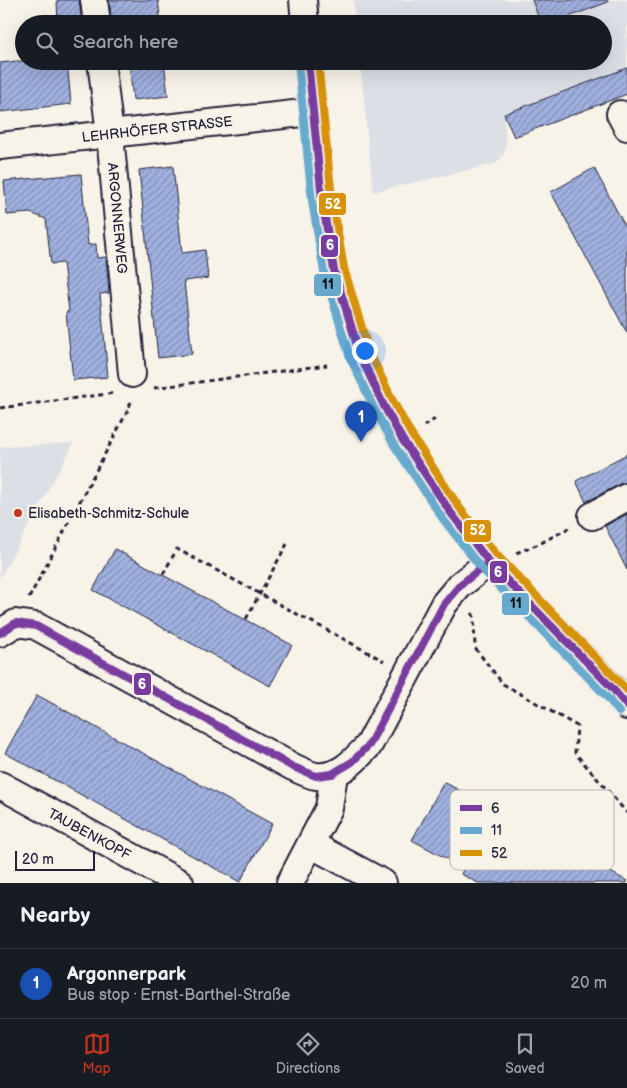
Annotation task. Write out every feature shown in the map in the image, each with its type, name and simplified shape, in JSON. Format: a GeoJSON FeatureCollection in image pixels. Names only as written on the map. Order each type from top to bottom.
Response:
{"type":"FeatureCollection","features":[{"type":"Feature","properties":{"kind":"street"},"geometry":{"type":"LineString","coordinates":[[94,0],[96,15]]}},
{"type":"Feature","properties":{"kind":"street"},"geometry":{"type":"LineString","coordinates":[[302,0],[304,15]]}},
{"type":"Feature","properties":{"kind":"street","name":"ARGONNERWEG"},"geometry":{"type":"LineString","coordinates":[[102,70],[110,134],[127,388]]}},
{"type":"Feature","properties":{"kind":"street"},"geometry":{"type":"LineString","coordinates":[[309,70],[322,200],[334,270],[360,355],[384,406],[402,439],[451,513],[490,562],[613,689],[627,706]]}},
{"type":"Feature","properties":{"kind":"street","name":"LEHRHÖFER STRASSE"},"geometry":{"type":"LineString","coordinates":[[0,146],[312,112]]}},
{"type":"Feature","properties":{"kind":"street"},"geometry":{"type":"LineString","coordinates":[[592,516],[627,497]]}},
{"type":"Feature","properties":{"kind":"street"},"geometry":{"type":"LineString","coordinates":[[8,628],[36,626],[293,767],[315,776],[334,774],[352,763],[369,745],[444,604],[460,585],[490,562]]}},
{"type":"Feature","properties":{"kind":"street"},"geometry":{"type":"LineString","coordinates":[[290,883],[312,845],[329,808],[334,774]]}},
{"type":"Feature","properties":{"kind":"street","name":"TAUBENKOPF"},"geometry":{"type":"LineString","coordinates":[[0,785],[180,883]]}},
{"type":"Feature","properties":{"kind":"street"},"geometry":{"type":"LineString","coordinates":[[312,845],[383,883]]}},
{"type":"Feature","properties":{"kind":"path"},"geometry":{"type":"LineString","coordinates":[[154,388],[326,365]]}},
{"type":"Feature","properties":{"kind":"path"},"geometry":{"type":"LineString","coordinates":[[0,408],[127,388],[128,410],[8,628]]}},
{"type":"Feature","properties":{"kind":"path"},"geometry":{"type":"LineString","coordinates":[[490,562],[539,544],[592,516]]}},
{"type":"Feature","properties":{"kind":"path"},"geometry":{"type":"LineString","coordinates":[[246,620],[287,544]]}},
{"type":"Feature","properties":{"kind":"path"},"geometry":{"type":"LineString","coordinates":[[163,574],[177,549],[406,674]]}},
{"type":"Feature","properties":{"kind":"path"},"geometry":{"type":"LineString","coordinates":[[460,585],[474,617],[475,648],[503,684],[577,726],[575,753],[607,790]]}},
{"type":"Feature","properties":{"kind":"path"},"geometry":{"type":"LineString","coordinates":[[614,798],[627,813]]}},
{"type":"Feature","properties":{"kind":"shaded area"},"geometry":{"type":"Polygon","coordinates":[[[353,0],[627,0],[627,68],[504,114],[506,147],[503,156],[495,164],[373,192],[361,70],[612,70],[612,15],[355,15],[353,0]]]}},
{"type":"Feature","properties":{"kind":"shaded area","name":"Elisabeth-Schmitz-Schule"},"geometry":{"type":"Polygon","coordinates":[[[74,443],[0,578],[0,447],[74,443]]]}},
{"type":"Feature","properties":{"kind":"building"},"geometry":{"type":"Polygon","coordinates":[[[57,0],[79,0],[81,15],[58,15],[57,0]]]}},
{"type":"Feature","properties":{"kind":"building"},"geometry":{"type":"Polygon","coordinates":[[[109,0],[158,0],[160,15],[111,15],[109,0]]]}},
{"type":"Feature","properties":{"kind":"building"},"geometry":{"type":"Polygon","coordinates":[[[532,0],[607,0],[608,2],[574,15],[538,15],[532,0]]]}},
{"type":"Feature","properties":{"kind":"building"},"geometry":{"type":"Polygon","coordinates":[[[15,61],[15,70],[68,70],[71,104],[0,112],[0,63],[15,61]]]}},
{"type":"Feature","properties":{"kind":"building"},"geometry":{"type":"Polygon","coordinates":[[[627,68],[627,94],[514,137],[504,114],[627,68]]]}},
{"type":"Feature","properties":{"kind":"building"},"geometry":{"type":"Polygon","coordinates":[[[130,70],[165,70],[168,96],[133,100],[130,70]]]}},
{"type":"Feature","properties":{"kind":"building"},"geometry":{"type":"Polygon","coordinates":[[[173,166],[182,253],[205,250],[208,278],[184,281],[192,354],[158,358],[139,170],[173,166]]]}},
{"type":"Feature","properties":{"kind":"building"},"geometry":{"type":"Polygon","coordinates":[[[594,168],[627,230],[627,333],[551,192],[594,168]]]}},
{"type":"Feature","properties":{"kind":"building"},"geometry":{"type":"Polygon","coordinates":[[[81,174],[88,245],[96,244],[97,258],[106,257],[109,293],[100,294],[108,377],[73,380],[66,312],[69,311],[63,263],[51,264],[46,219],[30,213],[7,215],[4,181],[81,174]]]}},
{"type":"Feature","properties":{"kind":"building"},"geometry":{"type":"Polygon","coordinates":[[[627,454],[627,482],[586,502],[576,481],[627,454]]]}},
{"type":"Feature","properties":{"kind":"building"},"geometry":{"type":"Polygon","coordinates":[[[627,514],[627,570],[605,526],[627,514]]]}},
{"type":"Feature","properties":{"kind":"building"},"geometry":{"type":"Polygon","coordinates":[[[115,549],[292,645],[270,686],[93,590],[115,549]]]}},
{"type":"Feature","properties":{"kind":"building"},"geometry":{"type":"Polygon","coordinates":[[[37,695],[272,824],[240,882],[5,753],[37,695]]]}},
{"type":"Feature","properties":{"kind":"building"},"geometry":{"type":"Polygon","coordinates":[[[444,782],[459,790],[450,790],[450,860],[412,840],[444,782]]]}},
{"type":"Feature","properties":{"kind":"building"},"geometry":{"type":"Polygon","coordinates":[[[463,870],[607,870],[627,881],[627,883],[478,883],[461,874],[463,870]]]}},
{"type":"Feature","properties":{"kind":"transit line","name":"11"},"geometry":{"type":"LineString","coordinates":[[299,70],[312,201],[324,272],[350,358],[375,410],[394,445],[443,519],[481,568],[606,696],[619,712]]}},
{"type":"Feature","properties":{"kind":"transit line","name":"6"},"geometry":{"type":"LineString","coordinates":[[309,70],[322,200],[334,270],[360,355],[384,406],[402,439],[451,513],[489,562],[613,689],[627,706]]}},
{"type":"Feature","properties":{"kind":"transit line","name":"52"},"geometry":{"type":"LineString","coordinates":[[319,70],[332,199],[344,268],[369,351],[393,401],[411,434],[459,507],[497,555],[627,690]]}},
{"type":"Feature","properties":{"kind":"transit line","name":"6"},"geometry":{"type":"LineString","coordinates":[[0,633],[16,623],[36,626],[293,767],[316,776],[332,774],[352,762],[369,745],[444,604],[460,585],[489,562]]}},
{"type":"Feature","properties":{"kind":"place","name":"Argonnerpark"},"geometry":{"type":"Point","coordinates":[361,442]}},
{"type":"Feature","properties":{"kind":"place","name":"Elisabeth-Schmitz-Schule"},"geometry":{"type":"Point","coordinates":[18,513]}}]}
